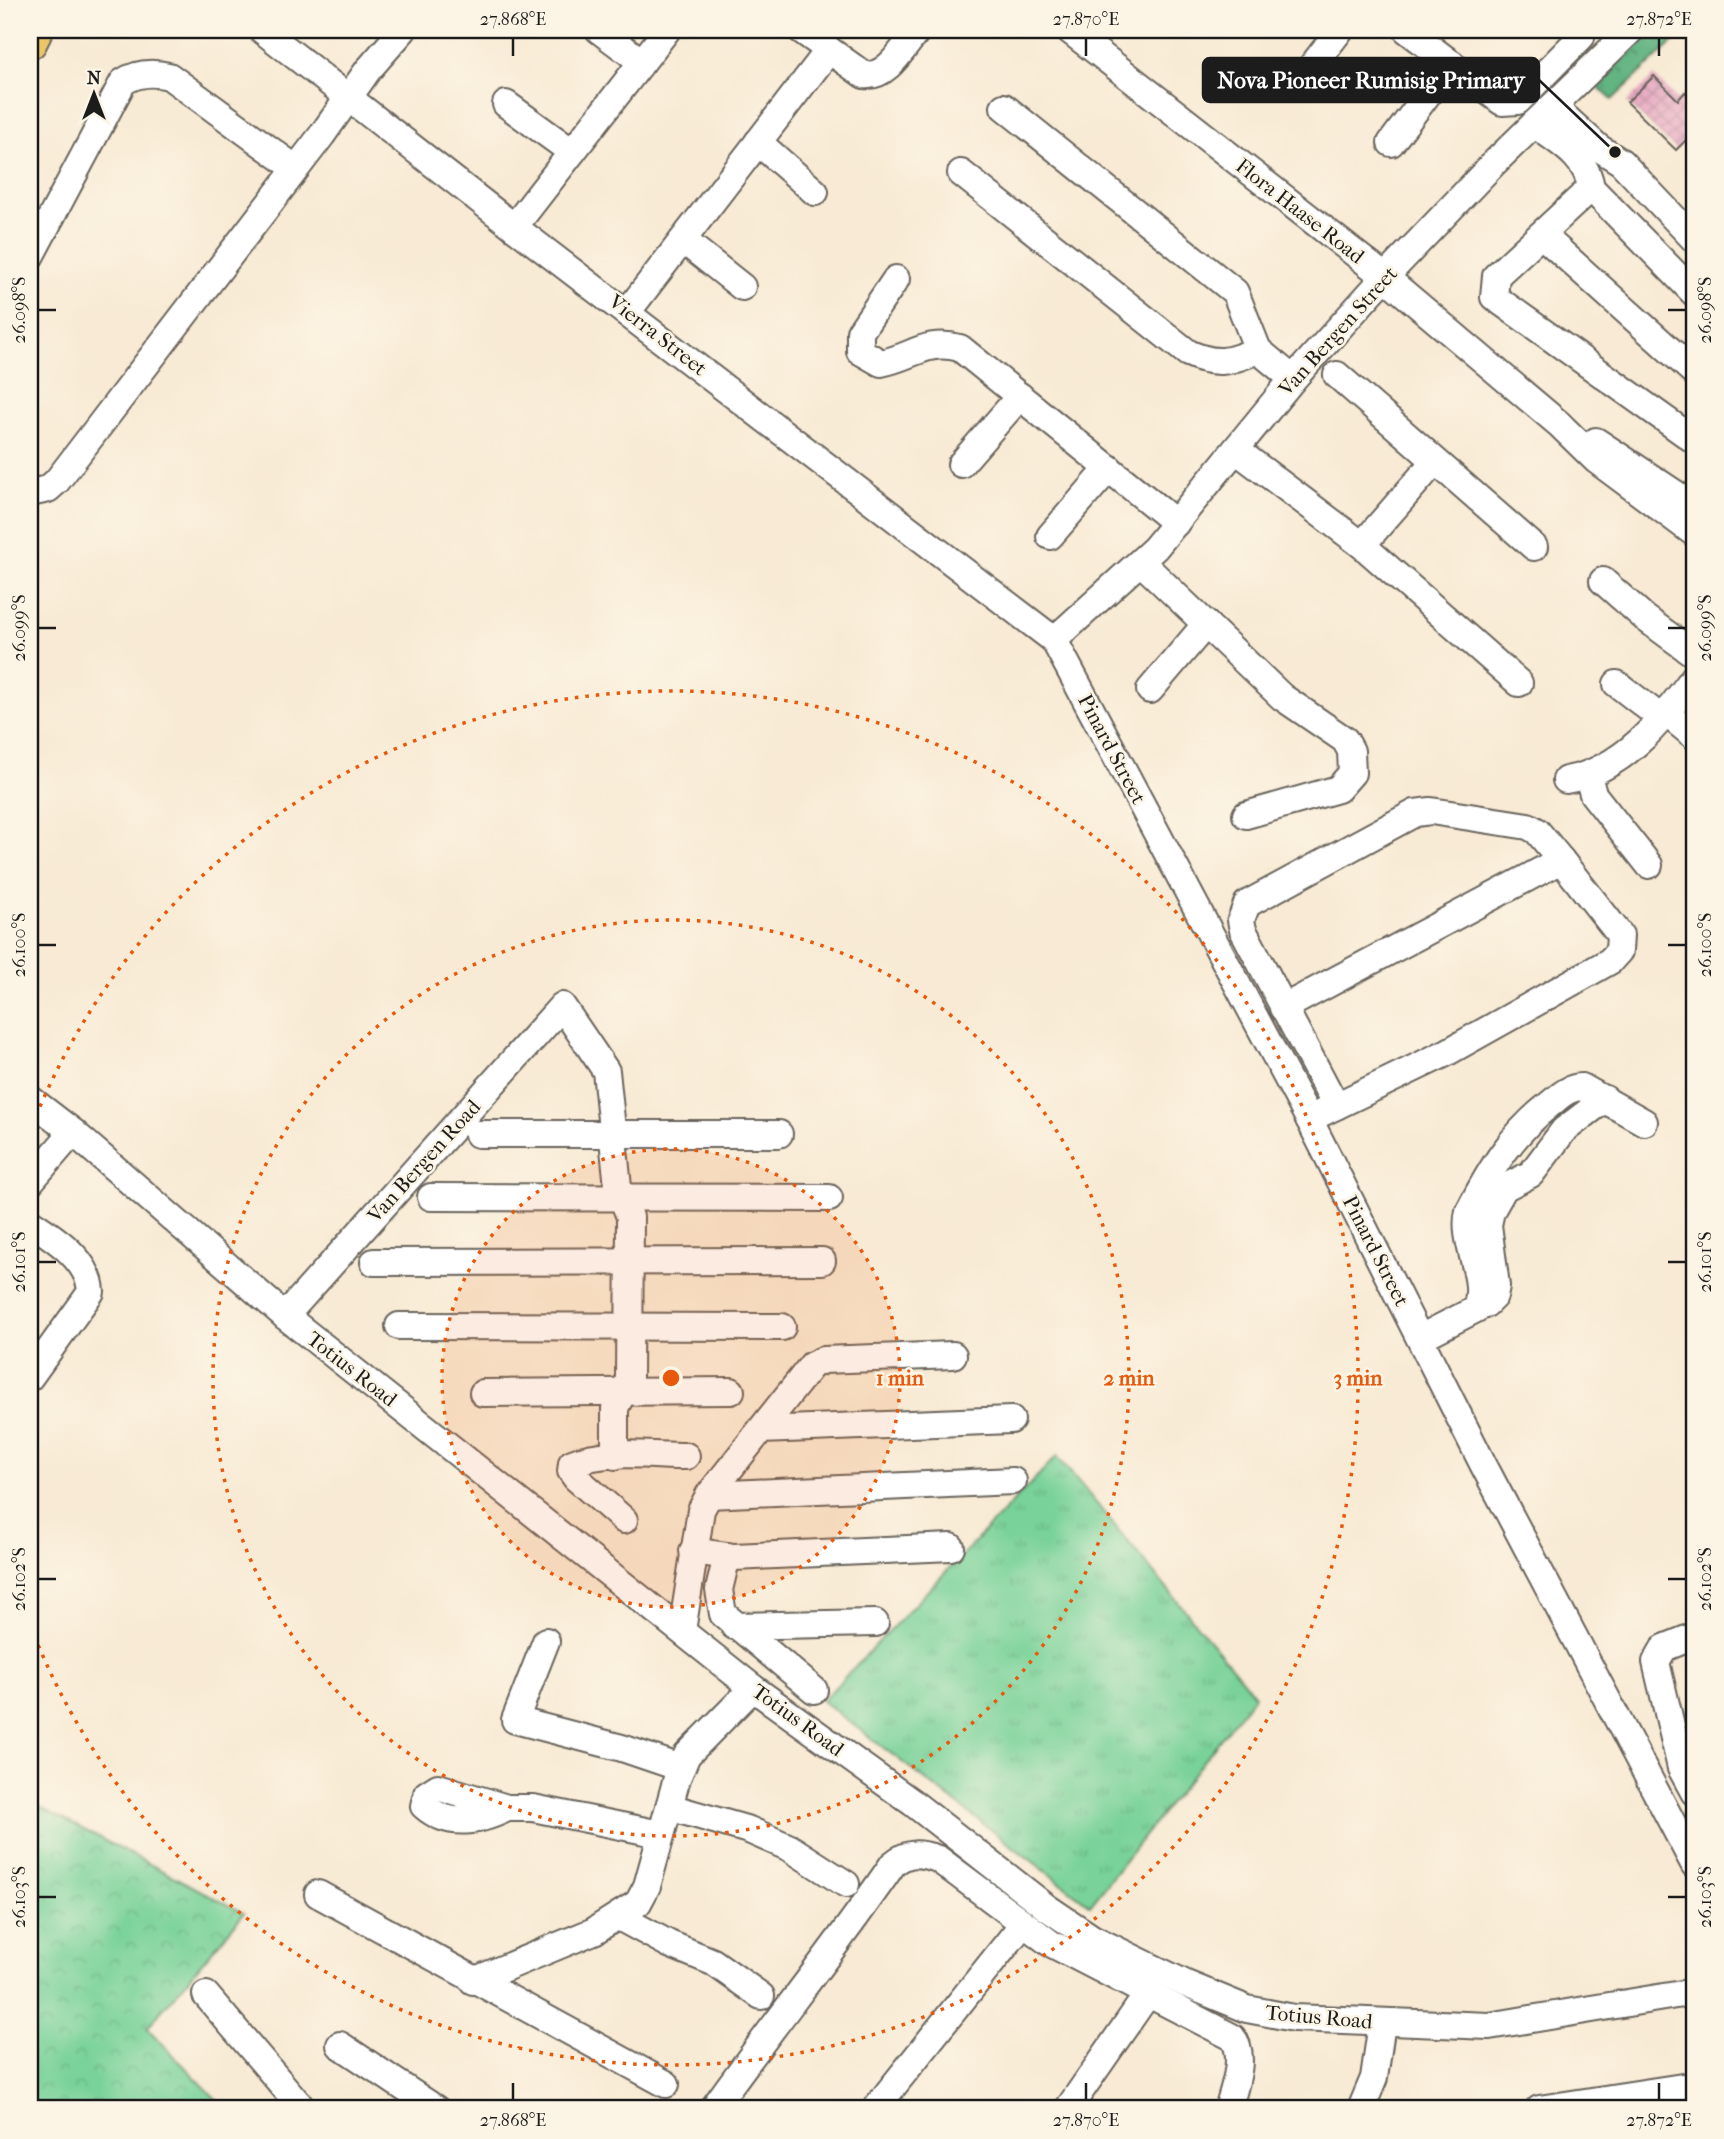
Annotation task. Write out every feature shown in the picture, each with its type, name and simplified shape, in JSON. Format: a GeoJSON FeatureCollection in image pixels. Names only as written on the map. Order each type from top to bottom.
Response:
{"type":"FeatureCollection","features":[{"type":"Feature","properties":{"kind":"main road"},"geometry":{"type":"LineString","coordinates":[[30,42],[36,30]]}},
{"type":"Feature","properties":{"kind":"street","name":"Vierra Street"},"geometry":{"type":"LineString","coordinates":[[262,30],[514,227],[1054,640]]}},
{"type":"Feature","properties":{"kind":"street"},"geometry":{"type":"LineString","coordinates":[[30,493],[48,489],[57,481],[402,30]]}},
{"type":"Feature","properties":{"kind":"street"},"geometry":{"type":"LineString","coordinates":[[599,30],[642,62]]}},
{"type":"Feature","properties":{"kind":"street"},"geometry":{"type":"LineString","coordinates":[[514,227],[667,30]]}},
{"type":"Feature","properties":{"kind":"street"},"geometry":{"type":"LineString","coordinates":[[801,30],[864,75],[871,76],[887,68],[918,30]]}},
{"type":"Feature","properties":{"kind":"street","name":"Flora Haase Road"},"geometry":{"type":"LineString","coordinates":[[1069,30],[1385,277],[1559,424],[1596,460],[1694,533]]}},
{"type":"Feature","properties":{"kind":"street"},"geometry":{"type":"LineString","coordinates":[[1303,79],[1340,30]]}},
{"type":"Feature","properties":{"kind":"street","name":"Van Bergen Street"},"geometry":{"type":"LineString","coordinates":[[1054,640],[1142,562],[1293,379],[1385,277],[1534,124],[1631,30]]}},
{"type":"Feature","properties":{"kind":"street"},"geometry":{"type":"LineString","coordinates":[[1424,35],[1451,63],[1502,102],[1510,103],[1518,102],[1581,37]]}},
{"type":"Feature","properties":{"kind":"street"},"geometry":{"type":"LineString","coordinates":[[628,312],[829,50]]}},
{"type":"Feature","properties":{"kind":"street"},"geometry":{"type":"LineString","coordinates":[[1391,143],[1451,63]]}},
{"type":"Feature","properties":{"kind":"street"},"geometry":{"type":"LineString","coordinates":[[30,257],[123,82],[131,76],[155,73],[169,76],[295,168]]}},
{"type":"Feature","properties":{"kind":"street"},"geometry":{"type":"LineString","coordinates":[[506,104],[572,152]]}},
{"type":"Feature","properties":{"kind":"street"},"geometry":{"type":"LineString","coordinates":[[1553,106],[1599,148],[1621,162],[1694,239]]}},
{"type":"Feature","properties":{"kind":"street"},"geometry":{"type":"LineString","coordinates":[[1004,107],[1236,292],[1258,350],[1293,379]]}},
{"type":"Feature","properties":{"kind":"street"},"geometry":{"type":"LineString","coordinates":[[1534,124],[1580,158],[1588,169],[1591,188],[1694,293]]}},
{"type":"Feature","properties":{"kind":"street"},"geometry":{"type":"LineString","coordinates":[[758,142],[815,192]]}},
{"type":"Feature","properties":{"kind":"street"},"geometry":{"type":"LineString","coordinates":[[961,173],[1188,353],[1210,363],[1235,360],[1258,350]]}},
{"type":"Feature","properties":{"kind":"street"},"geometry":{"type":"LineString","coordinates":[[1591,188],[1496,276],[1494,297],[1694,440]]}},
{"type":"Feature","properties":{"kind":"street"},"geometry":{"type":"LineString","coordinates":[[1542,235],[1694,372]]}},
{"type":"Feature","properties":{"kind":"street"},"geometry":{"type":"LineString","coordinates":[[683,240],[742,287]]}},
{"type":"Feature","properties":{"kind":"street"},"geometry":{"type":"LineString","coordinates":[[896,279],[860,332],[860,351],[881,363],[938,344],[960,348],[1176,523]]}},
{"type":"Feature","properties":{"kind":"street"},"geometry":{"type":"LineString","coordinates":[[1337,375],[1534,547]]}},
{"type":"Feature","properties":{"kind":"street"},"geometry":{"type":"LineString","coordinates":[[961,464],[1020,396]]}},
{"type":"Feature","properties":{"kind":"street","name":"Flora Haase Road"},"geometry":{"type":"LineString","coordinates":[[1559,424],[1605,445],[1694,506]]}},
{"type":"Feature","properties":{"kind":"street"},"geometry":{"type":"LineString","coordinates":[[1236,450],[1362,545],[1519,683]]}},
{"type":"Feature","properties":{"kind":"street"},"geometry":{"type":"LineString","coordinates":[[1362,545],[1435,461]]}},
{"type":"Feature","properties":{"kind":"street"},"geometry":{"type":"LineString","coordinates":[[1050,536],[1109,468]]}},
{"type":"Feature","properties":{"kind":"street"},"geometry":{"type":"LineString","coordinates":[[1142,562],[1282,697],[1335,732],[1345,740],[1351,751],[1352,774],[1338,789],[1246,815]]}},
{"type":"Feature","properties":{"kind":"street"},"geometry":{"type":"LineString","coordinates":[[1603,581],[1645,618],[1694,654]]}},
{"type":"Feature","properties":{"kind":"street"},"geometry":{"type":"LineString","coordinates":[[1150,690],[1206,624]]}},
{"type":"Feature","properties":{"kind":"street","name":"Pinard Street"},"geometry":{"type":"LineString","coordinates":[[1054,640],[1309,1119],[1694,1864]]}},
{"type":"Feature","properties":{"kind":"street"},"geometry":{"type":"LineString","coordinates":[[1649,864],[1577,778],[1623,756],[1664,716],[1694,677]]}},
{"type":"Feature","properties":{"kind":"street"},"geometry":{"type":"LineString","coordinates":[[1617,684],[1694,736]]}},
{"type":"Feature","properties":{"kind":"street"},"geometry":{"type":"LineString","coordinates":[[1309,1119],[1336,1106],[1446,1053],[1615,957],[1620,935],[1537,831],[1500,819],[1431,811],[1415,813],[1255,897],[1243,912],[1242,930],[1336,1106]]}},
{"type":"Feature","properties":{"kind":"street"},"geometry":{"type":"LineString","coordinates":[[1283,1008],[1561,860]]}},
{"type":"Feature","properties":{"kind":"street","name":"Van Bergen Road"},"geometry":{"type":"LineString","coordinates":[[285,1316],[562,1006],[606,1071],[613,1135]]}},
{"type":"Feature","properties":{"kind":"street"},"geometry":{"type":"LineString","coordinates":[[1420,1338],[1476,1308],[1479,1293],[1467,1219],[1500,1178],[1518,1129],[1565,1092],[1582,1087],[1644,1122]]}},
{"type":"Feature","properties":{"kind":"street"},"geometry":{"type":"LineString","coordinates":[[1500,1178],[1531,1174],[1564,1130],[1605,1099]]}},
{"type":"Feature","properties":{"kind":"street","name":"Totius Road"},"geometry":{"type":"LineString","coordinates":[[34,1111],[73,1132],[285,1316],[753,1688],[914,1803],[1046,1907],[1093,1938],[1186,1984],[1259,2012],[1382,2023],[1489,2026],[1694,1992]]}},
{"type":"Feature","properties":{"kind":"street"},"geometry":{"type":"LineString","coordinates":[[30,1182],[73,1132]]}},
{"type":"Feature","properties":{"kind":"street"},"geometry":{"type":"LineString","coordinates":[[478,1134],[779,1134]]}},
{"type":"Feature","properties":{"kind":"street"},"geometry":{"type":"LineString","coordinates":[[613,1135],[621,1197],[630,1217],[632,1259],[629,1380],[615,1408],[615,1456]]}},
{"type":"Feature","properties":{"kind":"street"},"geometry":{"type":"LineString","coordinates":[[431,1197],[829,1198]]}},
{"type":"Feature","properties":{"kind":"street"},"geometry":{"type":"LineString","coordinates":[[30,1222],[53,1238],[87,1270],[91,1292],[30,1377]]}},
{"type":"Feature","properties":{"kind":"street"},"geometry":{"type":"LineString","coordinates":[[374,1262],[632,1259],[822,1261]]}},
{"type":"Feature","properties":{"kind":"street"},"geometry":{"type":"LineString","coordinates":[[400,1326],[630,1329],[782,1327]]}},
{"type":"Feature","properties":{"kind":"street"},"geometry":{"type":"LineString","coordinates":[[682,1631],[692,1552],[701,1510],[709,1495],[812,1365],[823,1360],[953,1355]]}},
{"type":"Feature","properties":{"kind":"street"},"geometry":{"type":"LineString","coordinates":[[483,1393],[731,1391]]}},
{"type":"Feature","properties":{"kind":"street"},"geometry":{"type":"LineString","coordinates":[[761,1430],[1010,1420]]}},
{"type":"Feature","properties":{"kind":"street"},"geometry":{"type":"LineString","coordinates":[[624,1520],[571,1471],[572,1463],[583,1458],[615,1456],[686,1456]]}},
{"type":"Feature","properties":{"kind":"street"},"geometry":{"type":"LineString","coordinates":[[709,1495],[1013,1481]]}},
{"type":"Feature","properties":{"kind":"street"},"geometry":{"type":"LineString","coordinates":[[692,1552],[727,1556],[951,1547]]}},
{"type":"Feature","properties":{"kind":"street"},"geometry":{"type":"LineString","coordinates":[[727,1556],[719,1590],[723,1614],[734,1626],[814,1690]]}},
{"type":"Feature","properties":{"kind":"street"},"geometry":{"type":"LineString","coordinates":[[734,1626],[875,1623]]}},
{"type":"Feature","properties":{"kind":"street"},"geometry":{"type":"LineString","coordinates":[[1694,1636],[1664,1648],[1656,1662],[1694,1792]]}},
{"type":"Feature","properties":{"kind":"street"},"geometry":{"type":"LineString","coordinates":[[546,1641],[516,1720],[622,1748],[681,1768]]}},
{"type":"Feature","properties":{"kind":"street"},"geometry":{"type":"LineString","coordinates":[[473,1981],[594,1931],[620,1917],[638,1903],[687,1755],[753,1688]]}},
{"type":"Feature","properties":{"kind":"street"},"geometry":{"type":"LineString","coordinates":[[669,1807],[749,1830],[790,1849],[846,1884]]}},
{"type":"Feature","properties":{"kind":"street"},"geometry":{"type":"LineString","coordinates":[[507,1808],[533,1808],[660,1834]]}},
{"type":"Feature","properties":{"kind":"street"},"geometry":{"type":"LineString","coordinates":[[713,2109],[772,2026],[838,1945],[893,1864],[905,1854],[926,1854],[938,1859],[1022,1925],[1147,1995],[1232,2037],[1238,2044],[1238,2065],[1228,2109]]}},
{"type":"Feature","properties":{"kind":"street"},"geometry":{"type":"LineString","coordinates":[[318,1894],[666,2084]]}},
{"type":"Feature","properties":{"kind":"street"},"geometry":{"type":"LineString","coordinates":[[620,1917],[669,1944],[713,1962],[761,1996]]}},
{"type":"Feature","properties":{"kind":"street"},"geometry":{"type":"LineString","coordinates":[[875,2109],[1022,1925]]}},
{"type":"Feature","properties":{"kind":"street"},"geometry":{"type":"LineString","coordinates":[[206,1995],[303,2109]]}},
{"type":"Feature","properties":{"kind":"street"},"geometry":{"type":"LineString","coordinates":[[1068,2109],[1147,1995]]}},
{"type":"Feature","properties":{"kind":"street"},"geometry":{"type":"LineString","coordinates":[[1361,2109],[1374,2078],[1382,2023]]}},
{"type":"Feature","properties":{"kind":"street"},"geometry":{"type":"LineString","coordinates":[[340,2045],[436,2109]]}},
{"type":"Feature","properties":{"kind":"street"},"geometry":{"type":"LineString","coordinates":[[1539,2109],[1689,2086]]}},
{"type":"Feature","properties":{"kind":"green space"},"geometry":{"type":"Polygon","coordinates":[[[1645,30],[1686,30],[1612,100],[1595,84],[1599,75],[1645,30]]]}},
{"type":"Feature","properties":{"kind":"green space"},"geometry":{"type":"Polygon","coordinates":[[[1057,1456],[1255,1695],[1090,1905],[822,1701],[1057,1456]]]}},
{"type":"Feature","properties":{"kind":"green space"},"geometry":{"type":"Polygon","coordinates":[[[30,1802],[244,1913],[147,2028],[226,2109],[30,2109],[30,1802]]]}},
{"type":"Feature","properties":{"kind":"building"},"geometry":{"type":"Polygon","coordinates":[[[1654,76],[1678,100],[1685,92],[1694,101],[1694,132],[1676,150],[1627,102],[1654,76]]]}},
{"type":"Feature","properties":{"kind":"place","name":"Nova Pioneer Rumisig Primary"},"geometry":{"type":"Point","coordinates":[1615,152]}}]}
